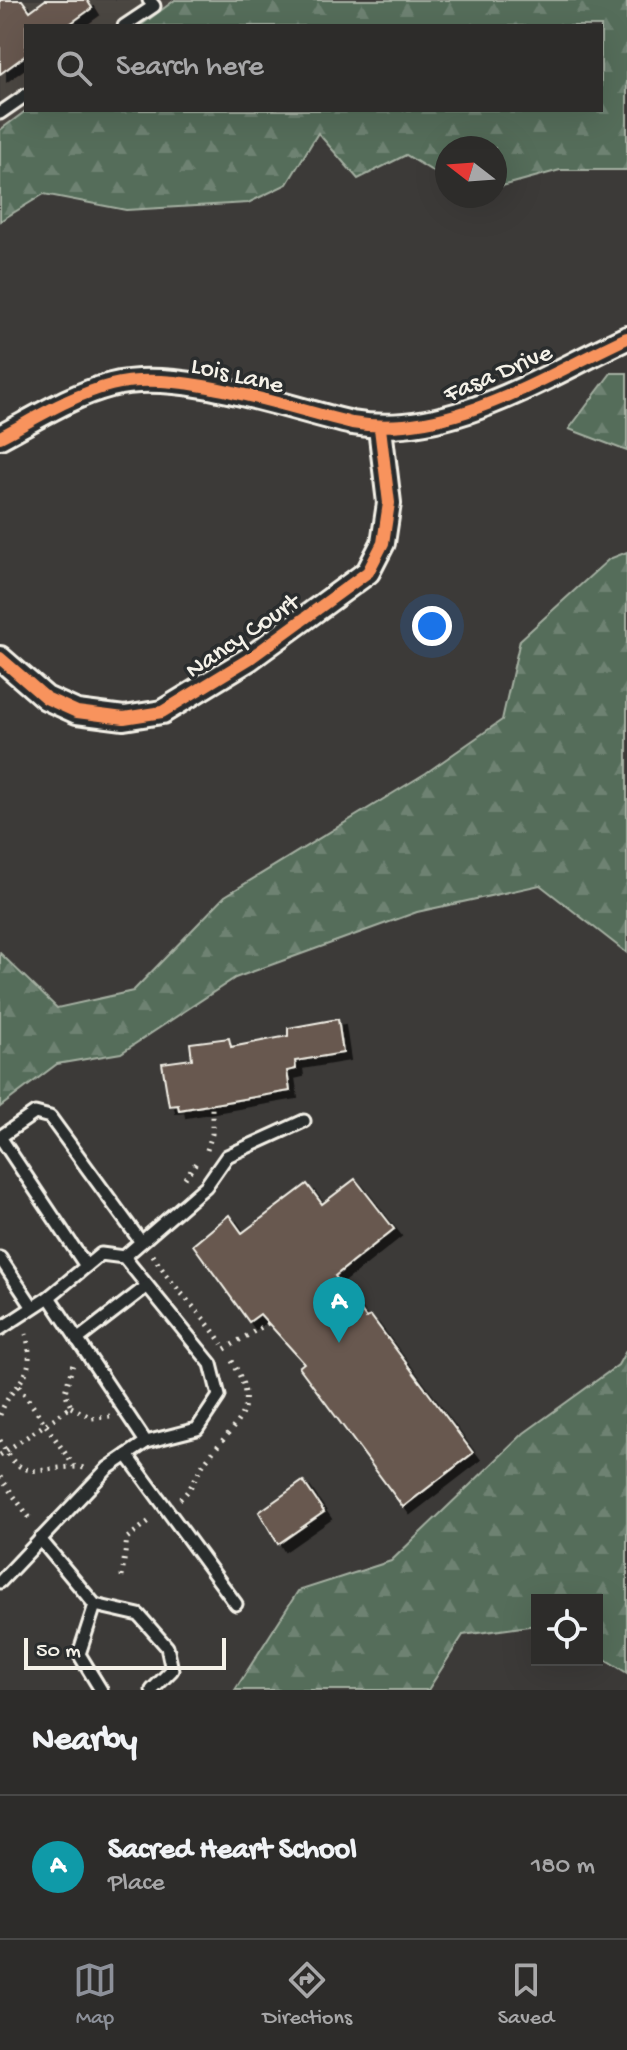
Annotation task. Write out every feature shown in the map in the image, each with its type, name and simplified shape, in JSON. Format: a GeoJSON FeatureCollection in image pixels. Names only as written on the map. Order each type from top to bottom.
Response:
{"type":"FeatureCollection","features":[{"type":"Feature","properties":{"kind":"street","name":"Fasa Drive"},"geometry":{"type":"LineString","coordinates":[[380,428],[426,423],[479,407],[627,338]]}},
{"type":"Feature","properties":{"kind":"street","name":"Lois Lane"},"geometry":{"type":"LineString","coordinates":[[0,437],[79,396],[114,384],[177,381],[380,428]]}},
{"type":"Feature","properties":{"kind":"street","name":"Nancy Court"},"geometry":{"type":"LineString","coordinates":[[0,658],[46,698],[77,712],[124,718],[162,712],[249,659],[368,572],[383,543],[389,503],[380,428]]}},
{"type":"Feature","properties":{"kind":"lane"},"geometry":{"type":"LineString","coordinates":[[127,24],[154,6],[149,0]]}},
{"type":"Feature","properties":{"kind":"lane"},"geometry":{"type":"LineString","coordinates":[[0,113],[24,96]]}},
{"type":"Feature","properties":{"kind":"lane"},"geometry":{"type":"LineString","coordinates":[[86,1266],[0,1137],[35,1113],[50,1117],[141,1242]]}},
{"type":"Feature","properties":{"kind":"lane"},"geometry":{"type":"LineString","coordinates":[[124,1257],[206,1186],[227,1156],[304,1121]]}},
{"type":"Feature","properties":{"kind":"lane"},"geometry":{"type":"LineString","coordinates":[[0,1329],[49,1297],[101,1254],[124,1257],[211,1364],[219,1396],[197,1429],[146,1442],[99,1477],[0,1582]]}},
{"type":"Feature","properties":{"kind":"lane"},"geometry":{"type":"LineString","coordinates":[[0,1258],[32,1306]]}},
{"type":"Feature","properties":{"kind":"lane"},"geometry":{"type":"LineString","coordinates":[[77,1340],[147,1286]]}},
{"type":"Feature","properties":{"kind":"lane"},"geometry":{"type":"LineString","coordinates":[[49,1297],[146,1442]]}},
{"type":"Feature","properties":{"kind":"lane"},"geometry":{"type":"LineString","coordinates":[[127,1455],[236,1604]]}},
{"type":"Feature","properties":{"kind":"lane"},"geometry":{"type":"LineString","coordinates":[[40,1539],[95,1605],[139,1615],[167,1647],[172,1670],[152,1690]]}},
{"type":"Feature","properties":{"kind":"lane"},"geometry":{"type":"LineString","coordinates":[[95,1605],[79,1654],[101,1690]]}},
{"type":"Feature","properties":{"kind":"path"},"geometry":{"type":"LineString","coordinates":[[0,1415],[5,1401],[28,1370],[30,1351],[26,1333],[15,1318]]}},
{"type":"Feature","properties":{"kind":"path"},"geometry":{"type":"LineString","coordinates":[[225,1349],[268,1323]]}},
{"type":"Feature","properties":{"kind":"path"},"geometry":{"type":"LineString","coordinates":[[86,1352],[75,1362],[67,1377],[65,1392],[71,1407],[92,1418],[106,1419],[123,1408]]}},
{"type":"Feature","properties":{"kind":"path"},"geometry":{"type":"LineString","coordinates":[[19,1386],[74,1467]]}},
{"type":"Feature","properties":{"kind":"path"},"geometry":{"type":"LineString","coordinates":[[2,1453],[71,1407]]}},
{"type":"Feature","properties":{"kind":"path"},"geometry":{"type":"LineString","coordinates":[[0,1440],[2,1453],[15,1464],[28,1469],[47,1473],[83,1467],[99,1477]]}},
{"type":"Feature","properties":{"kind":"path"},"geometry":{"type":"LineString","coordinates":[[0,1477],[36,1526]]}},
{"type":"Feature","properties":{"kind":"shaded area"},"geometry":{"type":"Polygon","coordinates":[[[0,0],[189,0],[158,24],[24,24],[24,112],[43,112],[0,146],[0,0]]]}},
{"type":"Feature","properties":{"kind":"green space"},"geometry":{"type":"Polygon","coordinates":[[[175,0],[627,0],[627,170],[560,170],[507,185],[507,136],[435,136],[435,173],[406,155],[358,179],[318,133],[287,184],[248,203],[126,210],[44,194],[0,221],[0,130],[24,112],[603,112],[603,24],[143,24],[175,0]]]}},
{"type":"Feature","properties":{"kind":"green space"},"geometry":{"type":"Polygon","coordinates":[[[611,373],[627,373],[627,451],[569,429],[611,373]]]}},
{"type":"Feature","properties":{"kind":"green space"},"geometry":{"type":"Polygon","coordinates":[[[627,552],[627,953],[540,885],[417,912],[235,978],[121,1053],[57,1064],[0,1107],[0,953],[57,1008],[133,991],[225,896],[426,773],[502,720],[520,640],[609,559],[627,552]]]}},
{"type":"Feature","properties":{"kind":"green space"},"geometry":{"type":"Polygon","coordinates":[[[627,1349],[627,1673],[603,1658],[603,1594],[531,1594],[531,1626],[463,1635],[428,1690],[235,1690],[298,1591],[391,1561],[524,1433],[618,1365],[627,1349]]]}},
{"type":"Feature","properties":{"kind":"building"},"geometry":{"type":"Polygon","coordinates":[[[0,0],[22,0],[30,11],[45,0],[87,0],[92,8],[70,24],[24,24],[24,56],[0,74],[0,0]]]}},
{"type":"Feature","properties":{"kind":"building"},"geometry":{"type":"Polygon","coordinates":[[[338,1019],[343,1053],[295,1061],[296,1069],[287,1071],[290,1091],[179,1110],[178,1105],[169,1106],[162,1063],[192,1059],[190,1043],[229,1038],[231,1047],[288,1036],[288,1028],[338,1019]]]}},
{"type":"Feature","properties":{"kind":"building"},"geometry":{"type":"Polygon","coordinates":[[[355,1179],[394,1229],[335,1276],[366,1318],[371,1316],[473,1453],[403,1507],[299,1367],[304,1363],[260,1314],[249,1322],[193,1245],[229,1215],[242,1233],[307,1184],[322,1204],[355,1179]]]}},
{"type":"Feature","properties":{"kind":"building"},"geometry":{"type":"Polygon","coordinates":[[[303,1481],[324,1512],[278,1544],[259,1512],[303,1481]]]}},
{"type":"Feature","properties":{"kind":"cycle path"},"geometry":{"type":"LineString","coordinates":[[0,437],[82,395],[111,385],[138,381],[199,385],[352,423],[388,426],[424,422],[494,402],[627,338]]}},
{"type":"Feature","properties":{"kind":"cycle path"},"geometry":{"type":"LineString","coordinates":[[0,658],[46,698],[77,712],[124,718],[162,712],[249,659],[368,572],[383,543],[389,503],[380,428]]}},
{"type":"Feature","properties":{"kind":"place","name":"Sacred Heart School"},"geometry":{"type":"Point","coordinates":[339,1343]}}]}
